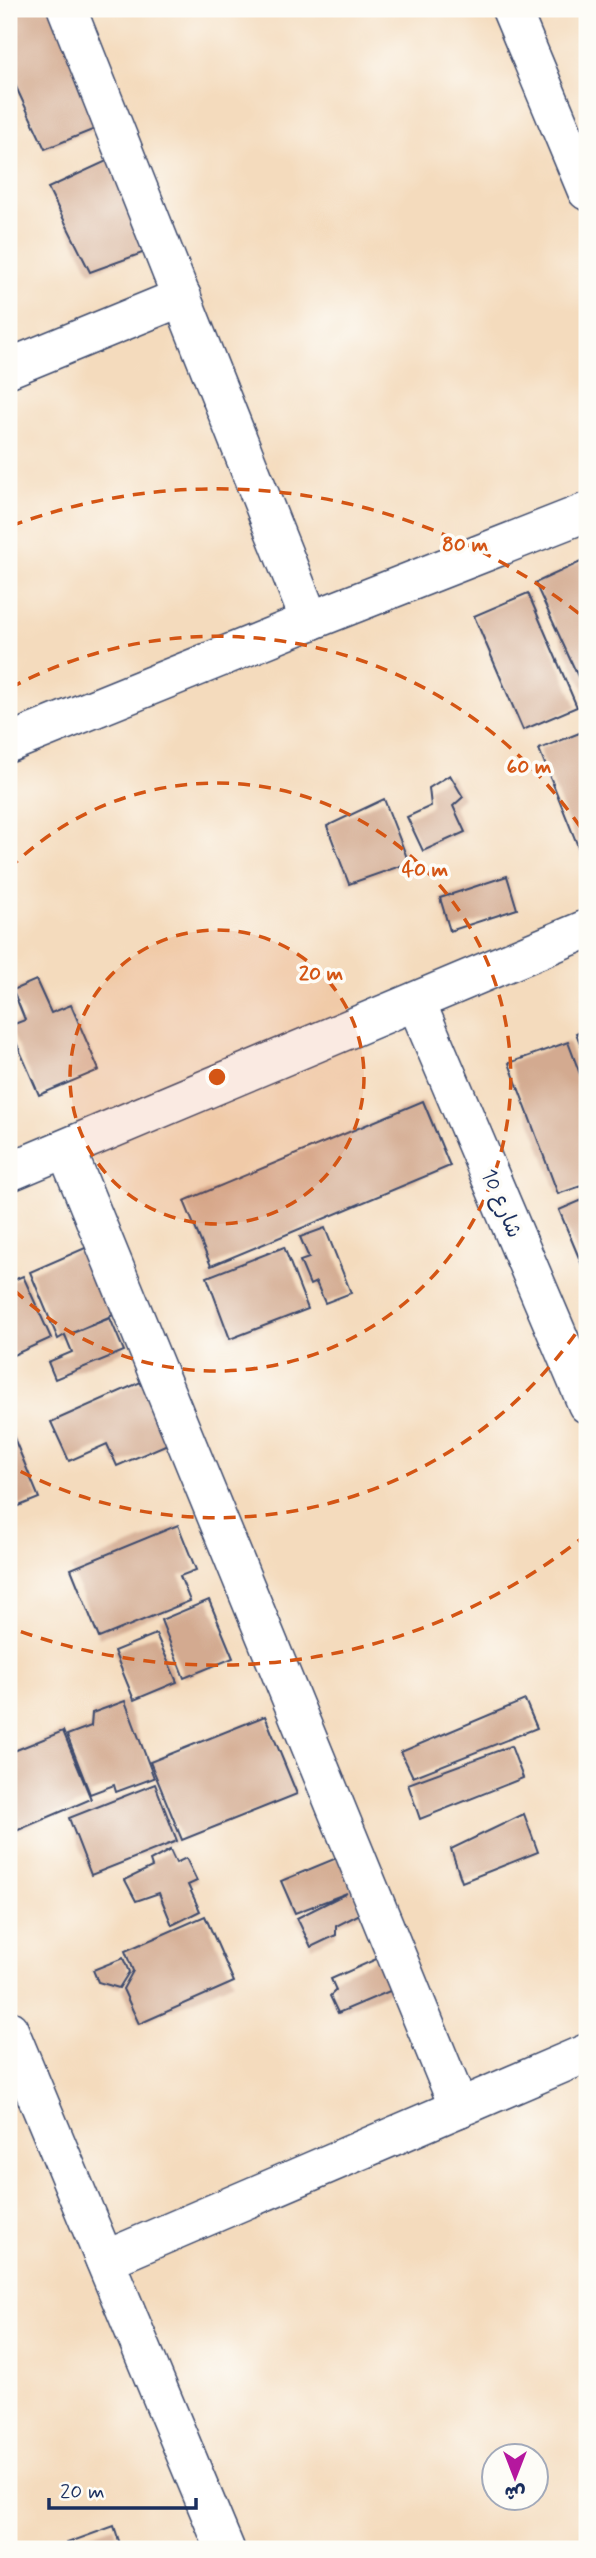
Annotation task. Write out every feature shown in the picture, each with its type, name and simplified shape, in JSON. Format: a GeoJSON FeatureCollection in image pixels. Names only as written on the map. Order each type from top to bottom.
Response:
{"type":"FeatureCollection","features":[{"type":"Feature","properties":{"kind":"street"},"geometry":{"type":"LineString","coordinates":[[67,9],[310,621]]}},
{"type":"Feature","properties":{"kind":"street"},"geometry":{"type":"LineString","coordinates":[[511,9],[587,191]]}},
{"type":"Feature","properties":{"kind":"street"},"geometry":{"type":"LineString","coordinates":[[9,368],[182,297]]}},
{"type":"Feature","properties":{"kind":"street"},"geometry":{"type":"LineString","coordinates":[[9,743],[587,512]]}},
{"type":"Feature","properties":{"kind":"street"},"geometry":{"type":"LineString","coordinates":[[9,1172],[587,929]]}},
{"type":"Feature","properties":{"kind":"street","name":"شارع 10"},"geometry":{"type":"LineString","coordinates":[[416,1002],[587,1404]]}},
{"type":"Feature","properties":{"kind":"street"},"geometry":{"type":"LineString","coordinates":[[66,1149],[459,2108]]}},
{"type":"Feature","properties":{"kind":"street"},"geometry":{"type":"LineString","coordinates":[[9,2030],[225,2549]]}},
{"type":"Feature","properties":{"kind":"street"},"geometry":{"type":"LineString","coordinates":[[105,2260],[587,2053]]}},
{"type":"Feature","properties":{"kind":"building"},"geometry":{"type":"Polygon","coordinates":[[[9,9],[54,9],[100,127],[45,149],[9,72],[9,9]]]}},
{"type":"Feature","properties":{"kind":"building"},"geometry":{"type":"Polygon","coordinates":[[[113,158],[148,251],[90,272],[48,188],[113,158]]]}},
{"type":"Feature","properties":{"kind":"building"},"geometry":{"type":"Polygon","coordinates":[[[587,559],[587,696],[535,583],[587,559]]]}},
{"type":"Feature","properties":{"kind":"building"},"geometry":{"type":"Polygon","coordinates":[[[528,593],[577,707],[523,730],[474,616],[528,593]]]}},
{"type":"Feature","properties":{"kind":"building"},"geometry":{"type":"Polygon","coordinates":[[[587,730],[587,869],[539,749],[587,730]]]}},
{"type":"Feature","properties":{"kind":"building"},"geometry":{"type":"Polygon","coordinates":[[[450,775],[463,797],[453,806],[465,832],[423,851],[407,817],[431,806],[429,788],[450,775]]]}},
{"type":"Feature","properties":{"kind":"building"},"geometry":{"type":"Polygon","coordinates":[[[384,799],[409,863],[349,884],[327,826],[384,799]]]}},
{"type":"Feature","properties":{"kind":"building"},"geometry":{"type":"Polygon","coordinates":[[[507,876],[517,909],[450,931],[440,898],[507,876]]]}},
{"type":"Feature","properties":{"kind":"building"},"geometry":{"type":"Polygon","coordinates":[[[36,980],[51,1013],[71,1005],[99,1070],[39,1095],[9,1026],[25,1020],[13,990],[36,980]]]}},
{"type":"Feature","properties":{"kind":"building"},"geometry":{"type":"Polygon","coordinates":[[[587,1028],[587,1061],[576,1033],[587,1028]]]}},
{"type":"Feature","properties":{"kind":"building"},"geometry":{"type":"Polygon","coordinates":[[[568,1042],[587,1093],[587,1184],[558,1194],[509,1063],[568,1042]]]}},
{"type":"Feature","properties":{"kind":"building"},"geometry":{"type":"Polygon","coordinates":[[[423,1101],[450,1166],[211,1266],[184,1201],[423,1101]]]}},
{"type":"Feature","properties":{"kind":"building"},"geometry":{"type":"Polygon","coordinates":[[[587,1198],[587,1277],[559,1210],[587,1198]]]}},
{"type":"Feature","properties":{"kind":"building"},"geometry":{"type":"Polygon","coordinates":[[[325,1228],[351,1293],[325,1303],[316,1282],[310,1285],[300,1261],[309,1258],[300,1237],[325,1228]]]}},
{"type":"Feature","properties":{"kind":"building"},"geometry":{"type":"Polygon","coordinates":[[[92,1245],[120,1312],[70,1334],[110,1318],[124,1351],[55,1379],[48,1362],[72,1352],[65,1335],[58,1339],[30,1272],[92,1245]]]}},
{"type":"Feature","properties":{"kind":"building"},"geometry":{"type":"Polygon","coordinates":[[[284,1247],[308,1309],[230,1339],[207,1277],[284,1247]]]}},
{"type":"Feature","properties":{"kind":"building"},"geometry":{"type":"Polygon","coordinates":[[[23,1276],[51,1338],[9,1357],[9,1282],[23,1276]]]}},
{"type":"Feature","properties":{"kind":"building"},"geometry":{"type":"Polygon","coordinates":[[[143,1381],[170,1443],[117,1466],[107,1444],[69,1461],[51,1422],[143,1381]]]}},
{"type":"Feature","properties":{"kind":"building"},"geometry":{"type":"Polygon","coordinates":[[[9,1426],[39,1498],[9,1510],[9,1426]]]}},
{"type":"Feature","properties":{"kind":"building"},"geometry":{"type":"Polygon","coordinates":[[[178,1525],[196,1570],[180,1576],[190,1601],[99,1638],[71,1569],[178,1525]]]}},
{"type":"Feature","properties":{"kind":"building"},"geometry":{"type":"Polygon","coordinates":[[[209,1600],[233,1658],[184,1678],[161,1620],[209,1600]]]}},
{"type":"Feature","properties":{"kind":"building"},"geometry":{"type":"Polygon","coordinates":[[[156,1634],[177,1682],[134,1700],[114,1651],[156,1634]]]}},
{"type":"Feature","properties":{"kind":"building"},"geometry":{"type":"Polygon","coordinates":[[[525,1700],[537,1728],[413,1777],[401,1752],[525,1700]]]}},
{"type":"Feature","properties":{"kind":"building"},"geometry":{"type":"Polygon","coordinates":[[[125,1701],[154,1778],[116,1792],[114,1785],[90,1794],[67,1735],[91,1726],[92,1713],[125,1701]]]}},
{"type":"Feature","properties":{"kind":"building"},"geometry":{"type":"Polygon","coordinates":[[[265,1716],[297,1794],[182,1840],[150,1762],[265,1716]]]}},
{"type":"Feature","properties":{"kind":"building"},"geometry":{"type":"Polygon","coordinates":[[[63,1731],[91,1799],[9,1834],[9,1753],[63,1731]]]}},
{"type":"Feature","properties":{"kind":"building"},"geometry":{"type":"Polygon","coordinates":[[[511,1746],[523,1778],[420,1819],[408,1784],[511,1746]]]}},
{"type":"Feature","properties":{"kind":"building"},"geometry":{"type":"Polygon","coordinates":[[[155,1784],[177,1841],[91,1875],[69,1818],[155,1784]]]}},
{"type":"Feature","properties":{"kind":"building"},"geometry":{"type":"Polygon","coordinates":[[[524,1814],[538,1852],[462,1882],[451,1849],[524,1814]]]}},
{"type":"Feature","properties":{"kind":"building"},"geometry":{"type":"Polygon","coordinates":[[[170,1850],[176,1863],[186,1858],[197,1881],[188,1885],[200,1911],[172,1925],[159,1893],[136,1901],[125,1880],[152,1867],[150,1861],[170,1850]]]}},
{"type":"Feature","properties":{"kind":"building"},"geometry":{"type":"Polygon","coordinates":[[[339,1857],[362,1913],[336,1926],[336,1935],[311,1947],[297,1918],[347,1893],[295,1913],[281,1881],[339,1857]]]}},
{"type":"Feature","properties":{"kind":"building"},"geometry":{"type":"Polygon","coordinates":[[[205,1916],[234,1982],[139,2024],[123,1989],[133,1971],[125,1951],[205,1916]]]}},
{"type":"Feature","properties":{"kind":"building"},"geometry":{"type":"Polygon","coordinates":[[[383,1956],[397,1988],[338,2013],[330,1996],[336,1990],[331,1979],[383,1956]]]}},
{"type":"Feature","properties":{"kind":"building"},"geometry":{"type":"Polygon","coordinates":[[[123,1958],[129,1972],[119,1988],[98,1982],[93,1970],[123,1958]]]}},
{"type":"Feature","properties":{"kind":"building"},"geometry":{"type":"Polygon","coordinates":[[[114,2526],[120,2544],[105,2549],[69,2549],[67,2543],[114,2526]]]}}]}
